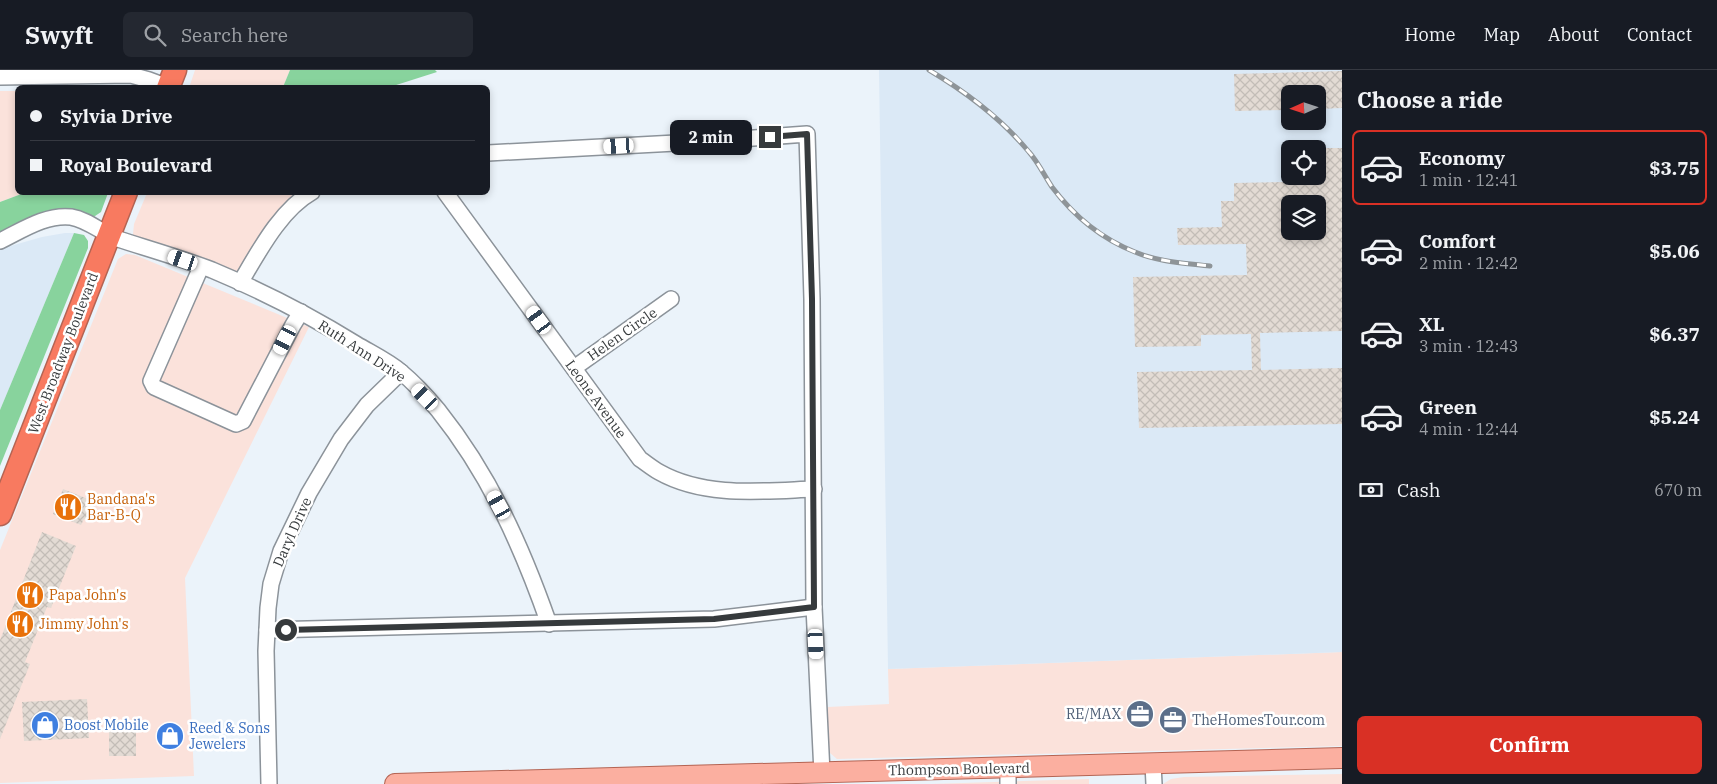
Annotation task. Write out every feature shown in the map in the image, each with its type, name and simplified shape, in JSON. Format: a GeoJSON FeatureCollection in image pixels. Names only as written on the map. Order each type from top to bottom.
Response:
{"type":"FeatureCollection","features":[{"type":"Feature","properties":{"kind":"highway"},"geometry":{"type":"LineString","coordinates":[[169,85],[175,70]]}},
{"type":"Feature","properties":{"kind":"highway","name":"West Broadway Boulevard"},"geometry":{"type":"LineString","coordinates":[[0,514],[125,195]]}},
{"type":"Feature","properties":{"kind":"main road","name":"Thompson Boulevard"},"geometry":{"type":"LineString","coordinates":[[395,784],[690,780],[822,773],[1008,776],[1154,774],[1342,758]]}},
{"type":"Feature","properties":{"kind":"street"},"geometry":{"type":"LineString","coordinates":[[0,77],[131,75],[163,85]]}},
{"type":"Feature","properties":{"kind":"street"},"geometry":{"type":"LineString","coordinates":[[490,153],[807,134],[814,489],[814,607],[822,773]]}},
{"type":"Feature","properties":{"kind":"street"},"geometry":{"type":"LineString","coordinates":[[240,283],[266,240],[289,212],[309,195]]}},
{"type":"Feature","properties":{"kind":"street","name":"Leone Avenue"},"geometry":{"type":"LineString","coordinates":[[448,195],[640,459],[658,472],[679,481],[705,487],[732,490],[814,489]]}},
{"type":"Feature","properties":{"kind":"street","name":"Ruth Ann Drive"},"geometry":{"type":"LineString","coordinates":[[0,241],[44,220],[69,217],[89,222],[109,235],[201,267],[284,303],[342,335],[401,372],[437,409],[462,443],[490,489],[508,521],[530,571],[549,624]]}},
{"type":"Feature","properties":{"kind":"street"},"geometry":{"type":"LineString","coordinates":[[201,267],[151,381],[154,387],[236,424],[243,421],[301,312]]}},
{"type":"Feature","properties":{"kind":"street","name":"Helen Circle"},"geometry":{"type":"LineString","coordinates":[[574,368],[671,299]]}},
{"type":"Feature","properties":{"kind":"street","name":"Daryl Drive"},"geometry":{"type":"LineString","coordinates":[[269,784],[267,630],[271,584],[281,551],[309,493],[341,439],[367,404],[401,372]]}},
{"type":"Feature","properties":{"kind":"street"},"geometry":{"type":"LineString","coordinates":[[267,630],[714,619],[814,607]]}},
{"type":"Feature","properties":{"kind":"shaded area"},"geometry":{"type":"Polygon","coordinates":[[[195,70],[290,70],[284,85],[190,85],[195,70]]]}},
{"type":"Feature","properties":{"kind":"shaded area"},"geometry":{"type":"Polygon","coordinates":[[[879,70],[1342,70],[1342,652],[888,669],[879,70]]]}},
{"type":"Feature","properties":{"kind":"shaded area"},"geometry":{"type":"Polygon","coordinates":[[[0,91],[15,91],[15,195],[19,195],[0,202],[0,91]]]}},
{"type":"Feature","properties":{"kind":"shaded area"},"geometry":{"type":"Polygon","coordinates":[[[146,195],[294,195],[296,199],[234,277],[137,240],[133,234],[134,224],[146,195]]]}},
{"type":"Feature","properties":{"kind":"shaded area"},"geometry":{"type":"Polygon","coordinates":[[[74,233],[0,410],[0,249],[42,237],[74,233]]]}},
{"type":"Feature","properties":{"kind":"shaded area"},"geometry":{"type":"Polygon","coordinates":[[[126,254],[135,255],[309,327],[185,578],[194,776],[0,783],[0,550],[118,259],[126,254]]]}},
{"type":"Feature","properties":{"kind":"shaded area"},"geometry":{"type":"Polygon","coordinates":[[[1342,652],[1342,746],[837,759],[830,753],[826,741],[828,707],[889,704],[888,669],[1342,652]]]}},
{"type":"Feature","properties":{"kind":"shaded area"},"geometry":{"type":"Polygon","coordinates":[[[1342,774],[1342,784],[1163,784],[1171,779],[1184,777],[1342,774]]]}},
{"type":"Feature","properties":{"kind":"shaded area"},"geometry":{"type":"Polygon","coordinates":[[[1089,779],[1089,784],[931,784],[1089,779]]]}},
{"type":"Feature","properties":{"kind":"green space"},"geometry":{"type":"Polygon","coordinates":[[[290,70],[435,70],[437,72],[396,85],[284,85],[290,70]]]}},
{"type":"Feature","properties":{"kind":"green space"},"geometry":{"type":"Polygon","coordinates":[[[19,195],[107,195],[101,212],[92,218],[27,220],[0,232],[0,202],[19,195]]]}},
{"type":"Feature","properties":{"kind":"green space"},"geometry":{"type":"Polygon","coordinates":[[[74,233],[84,235],[88,241],[88,248],[0,466],[0,410],[74,233]]]}},
{"type":"Feature","properties":{"kind":"building"},"geometry":{"type":"Polygon","coordinates":[[[1342,71],[1342,108],[1326,109],[1326,85],[1281,85],[1281,110],[1235,111],[1234,74],[1342,71]]]}},
{"type":"Feature","properties":{"kind":"building"},"geometry":{"type":"Polygon","coordinates":[[[1326,148],[1342,148],[1342,331],[1260,333],[1261,370],[1342,368],[1342,424],[1139,428],[1137,372],[1252,370],[1251,334],[1201,335],[1201,346],[1135,347],[1133,277],[1247,275],[1246,244],[1178,245],[1177,228],[1222,227],[1221,201],[1234,201],[1234,183],[1281,182],[1281,185],[1326,185],[1326,148]]]}},
{"type":"Feature","properties":{"kind":"building"},"geometry":{"type":"Polygon","coordinates":[[[63,489],[88,499],[85,506],[95,509],[90,521],[84,519],[81,525],[53,514],[63,489]]]}},
{"type":"Feature","properties":{"kind":"building"},"geometry":{"type":"Polygon","coordinates":[[[42,532],[76,546],[51,608],[47,607],[25,662],[30,664],[0,739],[0,640],[42,532]]]}},
{"type":"Feature","properties":{"kind":"building"},"geometry":{"type":"Polygon","coordinates":[[[87,699],[89,738],[24,741],[22,702],[87,699]]]}},
{"type":"Feature","properties":{"kind":"building"},"geometry":{"type":"Polygon","coordinates":[[[109,728],[136,728],[136,756],[109,756],[109,728]]]}},
{"type":"Feature","properties":{"kind":"railway"},"geometry":{"type":"LineString","coordinates":[[929,70],[970,97],[1007,128],[1032,156],[1060,197],[1100,233],[1123,247],[1153,258],[1210,266]]}},
{"type":"Feature","properties":{"kind":"place","name":"Bandana's Bar-B-Q"},"geometry":{"type":"Point","coordinates":[68,507]}},
{"type":"Feature","properties":{"kind":"place","name":"Papa John's"},"geometry":{"type":"Point","coordinates":[30,595]}},
{"type":"Feature","properties":{"kind":"place","name":"Jimmy John's"},"geometry":{"type":"Point","coordinates":[20,624]}},
{"type":"Feature","properties":{"kind":"place","name":"RE/MAX"},"geometry":{"type":"Point","coordinates":[1140,714]}},
{"type":"Feature","properties":{"kind":"place","name":"TheHomesTour.com"},"geometry":{"type":"Point","coordinates":[1173,720]}},
{"type":"Feature","properties":{"kind":"place","name":"Boost Mobile"},"geometry":{"type":"Point","coordinates":[45,725]}},
{"type":"Feature","properties":{"kind":"place","name":"Reed & Sons Jewelers"},"geometry":{"type":"Point","coordinates":[170,736]}},
{"type":"Feature","properties":{"kind":"route"},"geometry":{"type":"LineString","coordinates":[[286,630],[714,619],[814,607],[812,299],[807,134],[770,137]]}}]}
